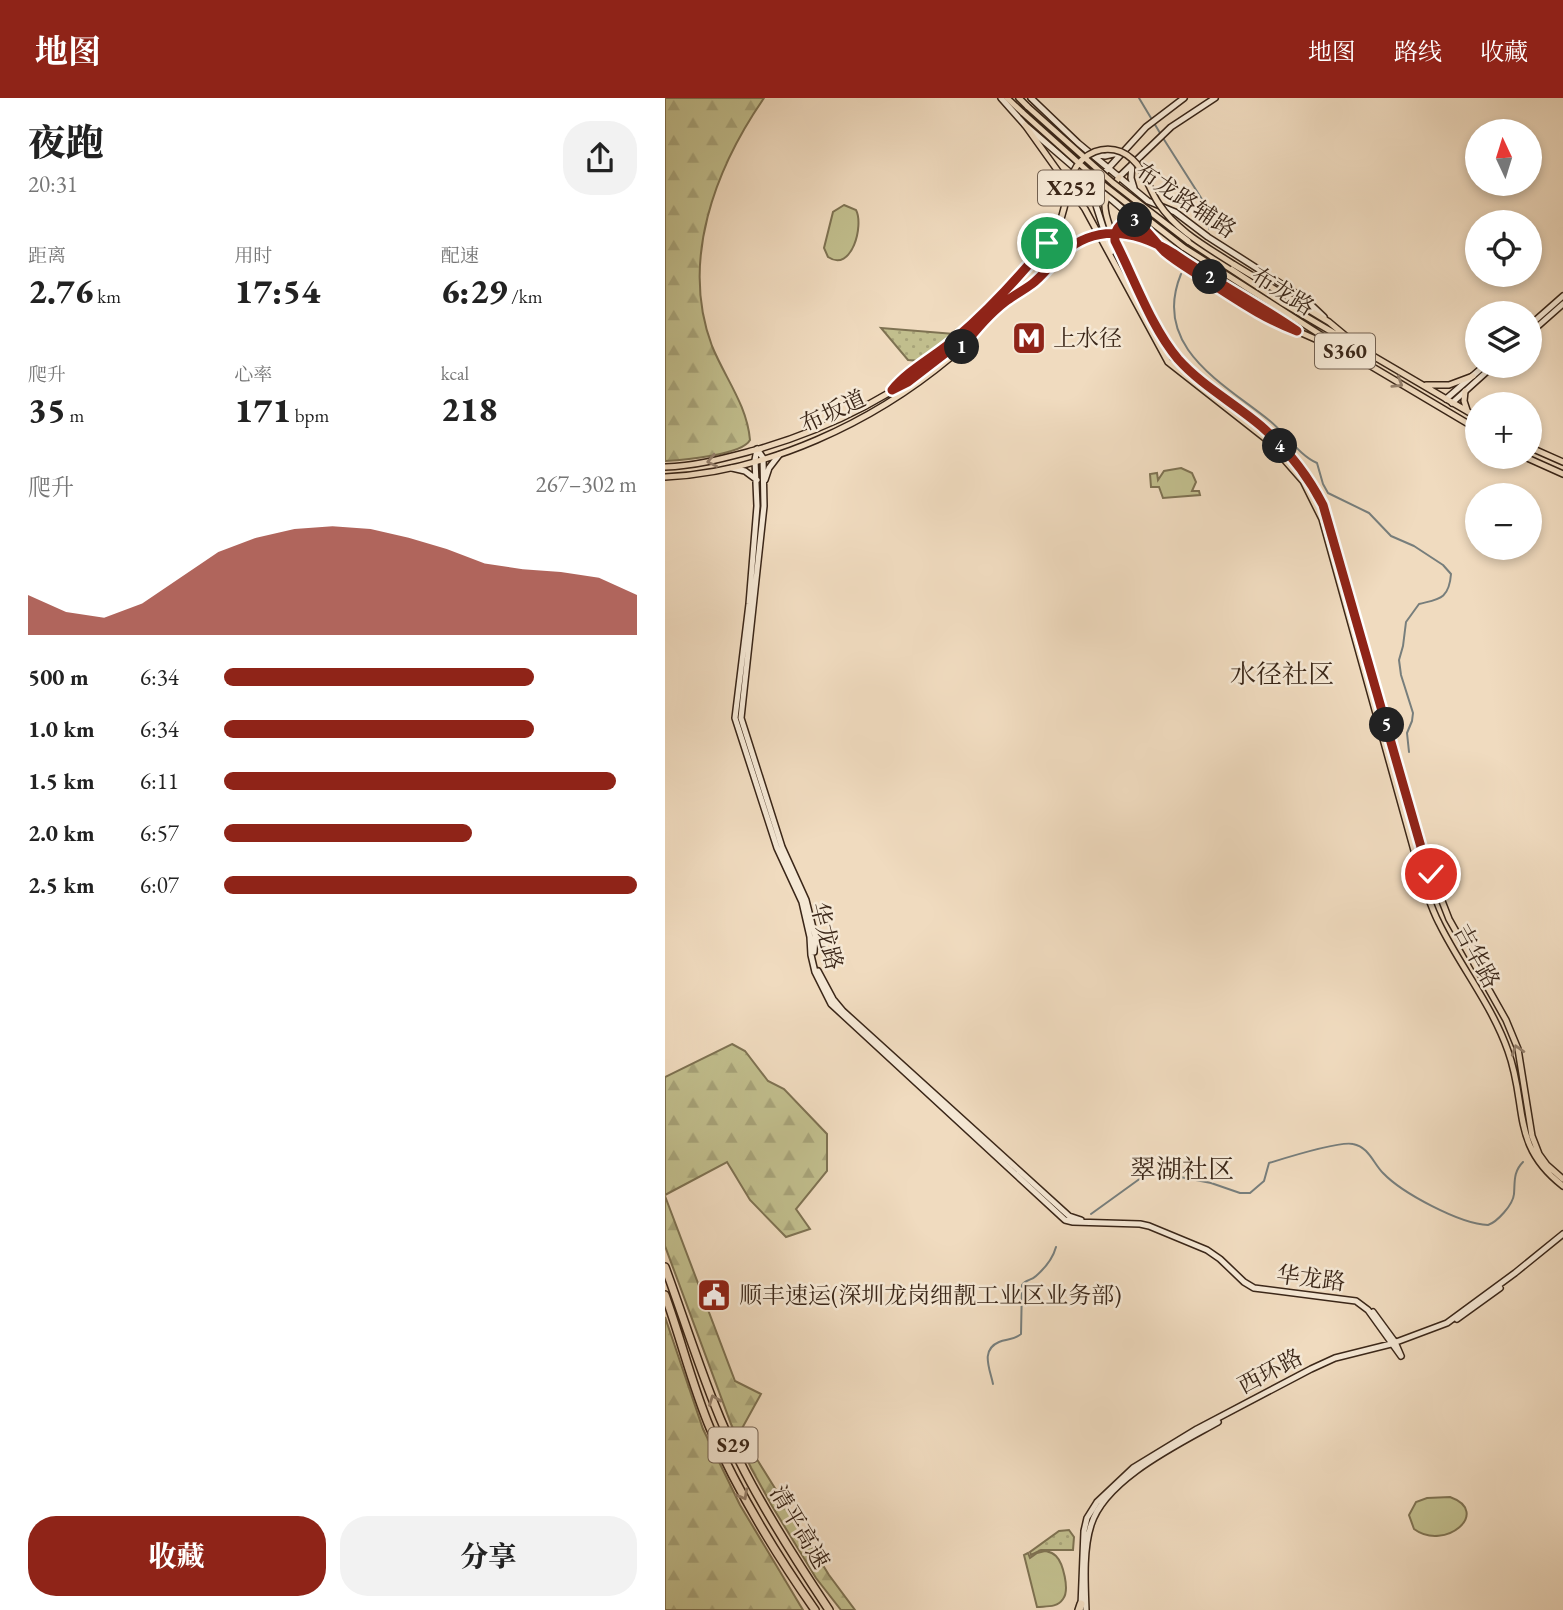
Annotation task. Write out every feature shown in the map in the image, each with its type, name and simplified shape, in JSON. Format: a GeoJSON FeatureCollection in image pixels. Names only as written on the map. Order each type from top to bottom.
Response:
{"type":"FeatureCollection","features":[{"type":"Feature","properties":{"kind":"highway","name":"清平高速"},"geometry":{"type":"LineString","coordinates":[[665,1267],[705,1377],[744,1471],[830,1610]]}},
{"type":"Feature","properties":{"kind":"highway","name":"清平高速"},"geometry":{"type":"LineString","coordinates":[[665,1297],[709,1426],[747,1502],[814,1610]]}},
{"type":"Feature","properties":{"kind":"main road","name":"S360"},"geometry":{"type":"LineString","coordinates":[[1007,98],[1101,183],[1183,247],[1217,266]]}},
{"type":"Feature","properties":{"kind":"main road","name":"S360"},"geometry":{"type":"LineString","coordinates":[[1019,98],[1113,183],[1188,240],[1217,266]]}},
{"type":"Feature","properties":{"kind":"main road","name":"吉华路"},"geometry":{"type":"LineString","coordinates":[[1025,125],[1080,200],[1168,362],[1266,439],[1289,463],[1314,500],[1322,519],[1423,883],[1438,922],[1499,1029],[1508,1051],[1517,1082],[1524,1132],[1530,1149],[1537,1161],[1563,1186]]}},
{"type":"Feature","properties":{"kind":"main road"},"geometry":{"type":"LineString","coordinates":[[892,390],[899,381],[943,350],[1010,287],[1058,227],[1078,164],[1104,149],[1120,152],[1134,160],[1154,197],[1172,220],[1193,238],[1329,322],[1360,349]]}},
{"type":"Feature","properties":{"kind":"main road","name":"X252"},"geometry":{"type":"LineString","coordinates":[[1107,197],[1119,177]]}},
{"type":"Feature","properties":{"kind":"main road","name":"吉华路"},"geometry":{"type":"LineString","coordinates":[[1107,197],[1106,214],[1115,241],[1160,331],[1177,358],[1261,426],[1310,481],[1323,505],[1421,847],[1449,919],[1506,1020],[1518,1049],[1532,1136],[1539,1154],[1563,1179]]}},
{"type":"Feature","properties":{"kind":"main road","name":"布坂道"},"geometry":{"type":"LineString","coordinates":[[665,477],[729,468],[782,452],[870,415],[922,381],[999,308],[1034,282],[1062,254],[1083,240],[1100,234],[1126,233],[1157,244],[1297,331],[1349,353]]}},
{"type":"Feature","properties":{"kind":"main road","name":"布龙路"},"geometry":{"type":"LineString","coordinates":[[1217,266],[1465,410]]}},
{"type":"Feature","properties":{"kind":"main road","name":"布龙路"},"geometry":{"type":"LineString","coordinates":[[1217,266],[1349,353],[1465,422]]}},
{"type":"Feature","properties":{"kind":"main road","name":"布坂道"},"geometry":{"type":"LineString","coordinates":[[665,467],[711,462],[780,443],[848,415],[908,382],[958,347]]}},
{"type":"Feature","properties":{"kind":"main road"},"geometry":{"type":"LineString","coordinates":[[1423,385],[1449,385],[1468,378]]}},
{"type":"Feature","properties":{"kind":"main road"},"geometry":{"type":"LineString","coordinates":[[1465,391],[1465,406]]}},
{"type":"Feature","properties":{"kind":"main road"},"geometry":{"type":"LineString","coordinates":[[1542,453],[1563,462]]}},
{"type":"Feature","properties":{"kind":"main road"},"geometry":{"type":"LineString","coordinates":[[1542,465],[1563,474]]}},
{"type":"Feature","properties":{"kind":"street","name":"吉华路"},"geometry":{"type":"LineString","coordinates":[[1001,98],[1025,125]]}},
{"type":"Feature","properties":{"kind":"street","name":"布龙路辅路"},"geometry":{"type":"LineString","coordinates":[[1031,98],[1150,203],[1175,212],[1208,237],[1305,299],[1329,322]]}},
{"type":"Feature","properties":{"kind":"street"},"geometry":{"type":"LineString","coordinates":[[1112,255],[1096,206],[1093,185],[1146,127],[1184,98]]}},
{"type":"Feature","properties":{"kind":"street"},"geometry":{"type":"LineString","coordinates":[[1119,177],[1171,127],[1215,98]]}},
{"type":"Feature","properties":{"kind":"street","name":"布龙路辅路"},"geometry":{"type":"LineString","coordinates":[[1025,125],[1135,220],[1165,252],[1268,318],[1297,331]]}},
{"type":"Feature","properties":{"kind":"street"},"geometry":{"type":"LineString","coordinates":[[1087,150],[1105,156],[1124,150]]}},
{"type":"Feature","properties":{"kind":"street"},"geometry":{"type":"LineString","coordinates":[[1132,164],[1131,178],[1135,191]]}},
{"type":"Feature","properties":{"kind":"street"},"geometry":{"type":"LineString","coordinates":[[1115,241],[1119,226],[1135,220]]}},
{"type":"Feature","properties":{"kind":"street"},"geometry":{"type":"LineString","coordinates":[[1542,315],[1563,296]]}},
{"type":"Feature","properties":{"kind":"street"},"geometry":{"type":"LineString","coordinates":[[1542,323],[1563,304]]}},
{"type":"Feature","properties":{"kind":"street"},"geometry":{"type":"LineString","coordinates":[[1449,401],[1471,378]]}},
{"type":"Feature","properties":{"kind":"street"},"geometry":{"type":"LineString","coordinates":[[1449,401],[1480,378]]}},
{"type":"Feature","properties":{"kind":"street"},"geometry":{"type":"LineString","coordinates":[[757,449],[763,457],[761,481]]}},
{"type":"Feature","properties":{"kind":"street"},"geometry":{"type":"LineString","coordinates":[[757,449],[755,460],[761,481]]}},
{"type":"Feature","properties":{"kind":"street"},"geometry":{"type":"LineString","coordinates":[[761,481],[782,452]]}},
{"type":"Feature","properties":{"kind":"street"},"geometry":{"type":"LineString","coordinates":[[729,468],[745,471],[761,481]]}},
{"type":"Feature","properties":{"kind":"street","name":"华龙路"},"geometry":{"type":"LineString","coordinates":[[761,481],[764,506],[741,718],[782,847],[806,900],[815,936],[816,962],[826,986],[843,1011],[1071,1218],[1150,1222],[1209,1248],[1256,1285],[1356,1298],[1369,1305],[1393,1344]]}},
{"type":"Feature","properties":{"kind":"street","name":"华龙路"},"geometry":{"type":"LineString","coordinates":[[761,481],[735,718],[777,848],[802,902],[811,955],[823,989],[839,1014],[1065,1220],[1077,1223],[1145,1224],[1207,1250],[1254,1288],[1356,1301],[1368,1310],[1393,1344]]}},
{"type":"Feature","properties":{"kind":"street","name":"西环路"},"geometry":{"type":"LineString","coordinates":[[1081,1609],[1084,1531],[1087,1518],[1097,1502],[1133,1468],[1197,1429],[1311,1369],[1335,1358],[1393,1344],[1447,1323],[1563,1236]]}},
{"type":"Feature","properties":{"kind":"green space"},"geometry":{"type":"Polygon","coordinates":[[[665,98],[764,98],[746,126],[718,185],[701,249],[703,314],[712,346],[745,415],[750,440],[745,445],[724,453],[665,461],[665,98]]]}},
{"type":"Feature","properties":{"kind":"green space"},"geometry":{"type":"Polygon","coordinates":[[[844,205],[856,210],[857,236],[850,253],[844,259],[836,260],[828,257],[824,248],[833,212],[844,205]]]}},
{"type":"Feature","properties":{"kind":"green space"},"geometry":{"type":"Polygon","coordinates":[[[881,328],[955,334],[919,361],[908,360],[881,328]]]}},
{"type":"Feature","properties":{"kind":"green space"},"geometry":{"type":"Polygon","coordinates":[[[1181,468],[1192,473],[1196,482],[1192,491],[1199,491],[1200,495],[1163,498],[1159,487],[1151,487],[1150,474],[1157,473],[1158,480],[1164,471],[1181,468]]]}},
{"type":"Feature","properties":{"kind":"green space"},"geometry":{"type":"Polygon","coordinates":[[[732,1044],[745,1051],[768,1081],[784,1089],[827,1134],[827,1171],[796,1209],[810,1229],[786,1237],[750,1200],[727,1162],[665,1195],[665,1077],[732,1044]]]}},
{"type":"Feature","properties":{"kind":"green space"},"geometry":{"type":"Polygon","coordinates":[[[665,1196],[735,1381],[761,1394],[740,1432],[829,1575],[855,1610],[841,1610],[816,1578],[751,1468],[731,1424],[665,1246],[665,1196]]]}},
{"type":"Feature","properties":{"kind":"green space"},"geometry":{"type":"Polygon","coordinates":[[[665,1317],[703,1429],[740,1505],[803,1610],[665,1610],[665,1317]]]}},
{"type":"Feature","properties":{"kind":"green space"},"geometry":{"type":"Polygon","coordinates":[[[1450,1497],[1462,1504],[1466,1512],[1465,1520],[1459,1527],[1439,1536],[1426,1535],[1414,1529],[1409,1515],[1416,1502],[1427,1498],[1450,1497]]]}},
{"type":"Feature","properties":{"kind":"green space"},"geometry":{"type":"Polygon","coordinates":[[[1069,1530],[1074,1537],[1073,1550],[1041,1550],[1031,1555],[1030,1552],[1059,1531],[1069,1530]]]}},
{"type":"Feature","properties":{"kind":"green space"},"geometry":{"type":"Polygon","coordinates":[[[1045,1551],[1059,1559],[1066,1589],[1058,1604],[1037,1607],[1024,1555],[1028,1553],[1030,1558],[1045,1551]]]}},
{"type":"Feature","properties":{"kind":"waterway"},"geometry":{"type":"LineString","coordinates":[[1139,98],[1160,133]]}},
{"type":"Feature","properties":{"kind":"waterway"},"geometry":{"type":"LineString","coordinates":[[1163,138],[1205,204],[1209,214],[1209,229]]}},
{"type":"Feature","properties":{"kind":"waterway"},"geometry":{"type":"LineString","coordinates":[[1181,274],[1174,300],[1176,322],[1184,343],[1197,361],[1213,377],[1270,421],[1304,455],[1317,463],[1328,493],[1369,513],[1391,536],[1414,546],[1443,565],[1451,574],[1445,594],[1419,604],[1406,622],[1399,660],[1413,713],[1407,733],[1409,752]]}},
{"type":"Feature","properties":{"kind":"waterway"},"geometry":{"type":"LineString","coordinates":[[1165,1174],[1211,1183],[1240,1193],[1250,1193],[1264,1181],[1269,1163],[1325,1147],[1353,1144],[1367,1152],[1392,1181],[1417,1198],[1462,1219],[1488,1225],[1500,1217],[1511,1203],[1516,1173],[1523,1162]]}},
{"type":"Feature","properties":{"kind":"waterway"},"geometry":{"type":"LineString","coordinates":[[1091,1214],[1145,1175]]}},
{"type":"Feature","properties":{"kind":"waterway"},"geometry":{"type":"LineString","coordinates":[[993,1384],[988,1360],[990,1350],[993,1345],[1021,1334],[1022,1285],[1042,1270],[1056,1247]]}},
{"type":"Feature","properties":{"kind":"place","name":"上水径"},"geometry":{"type":"Point","coordinates":[1029,338]}},
{"type":"Feature","properties":{"kind":"place","name":"顺丰速运(深圳龙岗细靓工业区业务部)"},"geometry":{"type":"Point","coordinates":[714,1295]}},
{"type":"Feature","properties":{"kind":"district","name":"水径社区"},"geometry":{"type":"Point","coordinates":[1282,674]}},
{"type":"Feature","properties":{"kind":"district","name":"翠湖社区"},"geometry":{"type":"Point","coordinates":[1182,1169]}},
{"type":"Feature","properties":{"kind":"route"},"geometry":{"type":"LineString","coordinates":[[1047,243],[1010,287],[957,338],[899,381],[892,390],[908,382],[956,345],[961,349],[1005,302],[1042,276],[1071,246],[1100,234],[1114,232],[1126,233],[1146,238],[1157,244],[1164,247],[1297,331],[1277,324],[1185,266],[1165,252],[1161,247],[1158,242],[1154,237],[1135,220],[1125,222],[1116,230],[1115,233],[1115,241],[1160,331],[1177,358],[1261,426],[1300,468],[1323,505],[1431,874]]}}]}
